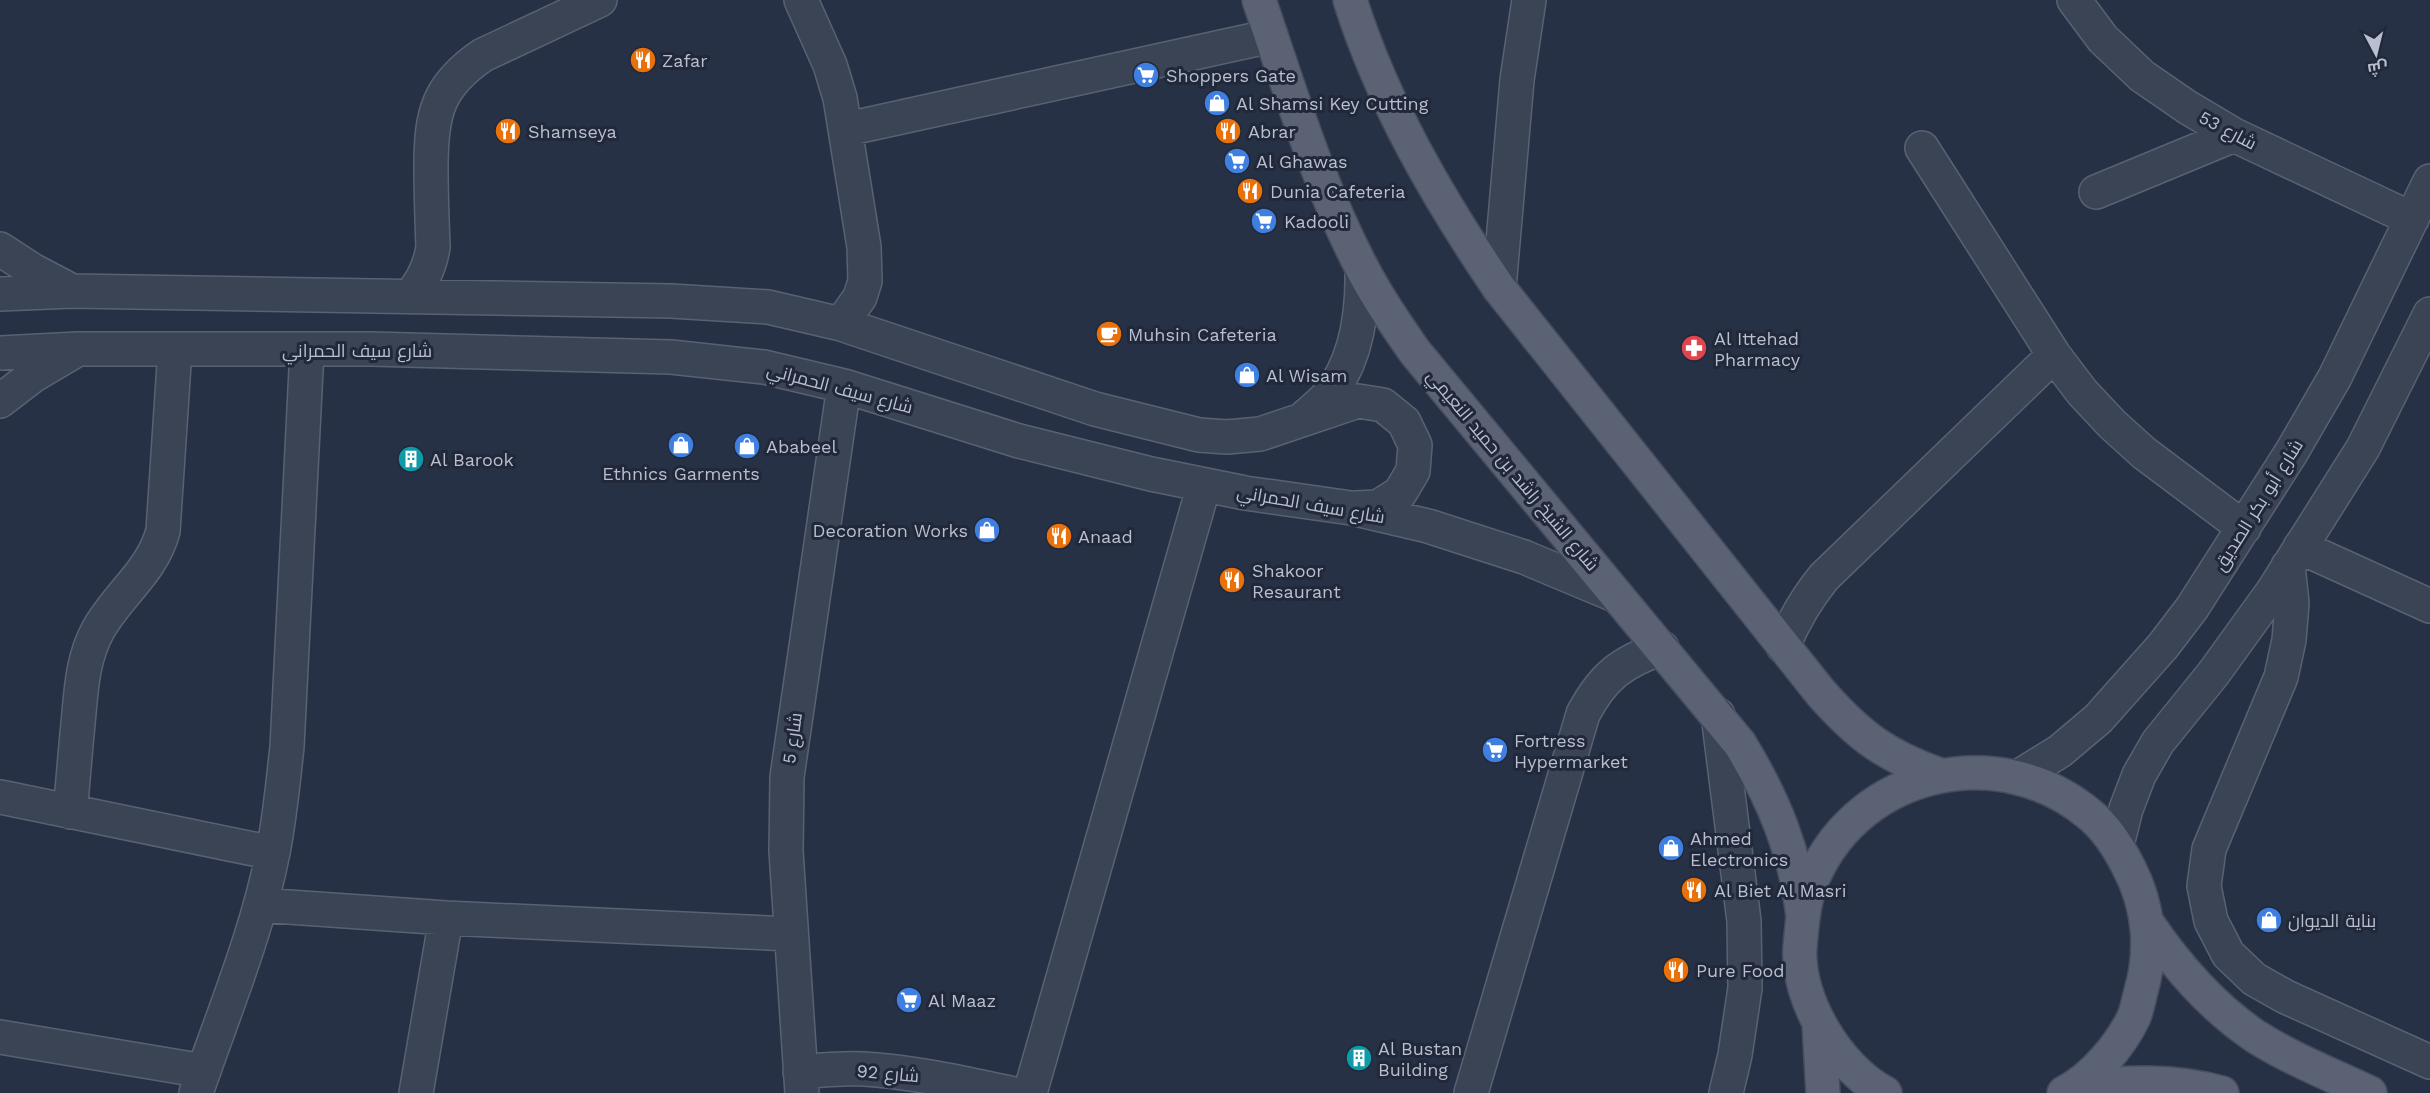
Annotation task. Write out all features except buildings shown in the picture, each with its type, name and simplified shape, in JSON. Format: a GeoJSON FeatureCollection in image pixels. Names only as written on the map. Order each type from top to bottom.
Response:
{"type":"FeatureCollection","features":[{"type":"Feature","properties":{"kind":"main road","name":"شارع الشيخ راشد بن حميد النعيمي"},"geometry":{"type":"LineString","coordinates":[[1258,0],[1324,184],[1362,268],[1382,305],[1414,351],[1740,744],[1776,810],[1798,880],[1803,916]]}},
{"type":"Feature","properties":{"kind":"main road"},"geometry":{"type":"LineString","coordinates":[[1350,0],[1387,95],[1420,162],[1458,227],[1499,288],[1783,646],[1845,720],[1874,744],[1906,763],[1940,775]]}},
{"type":"Feature","properties":{"kind":"main road"},"geometry":{"type":"LineString","coordinates":[[1885,1093],[1843,1059],[1819,1023],[1806,988],[1801,961],[1803,916],[1814,876],[1836,841],[1865,810],[1900,788],[1940,775],[1979,772],[2018,777],[2056,791],[2090,814],[2117,845],[2137,883],[2148,924],[2147,971],[2134,1017],[2108,1056],[2069,1091]]}},
{"type":"Feature","properties":{"kind":"main road"},"geometry":{"type":"LineString","coordinates":[[2148,924],[2171,957],[2196,986],[2225,1013],[2290,1056],[2370,1093]]}},
{"type":"Feature","properties":{"kind":"main road"},"geometry":{"type":"LineString","coordinates":[[1819,1023],[1823,1093]]}},
{"type":"Feature","properties":{"kind":"main road"},"geometry":{"type":"LineString","coordinates":[[2069,1091],[2123,1082],[2172,1083],[2222,1093]]}},
{"type":"Feature","properties":{"kind":"street"},"geometry":{"type":"LineString","coordinates":[[409,297],[418,287],[431,261],[433,247],[431,142],[433,120],[440,100],[451,82],[466,66],[483,55],[600,0]]}},
{"type":"Feature","properties":{"kind":"street"},"geometry":{"type":"LineString","coordinates":[[801,0],[830,65],[847,129],[866,264],[865,281],[860,297],[841,324]]}},
{"type":"Feature","properties":{"kind":"street"},"geometry":{"type":"LineString","coordinates":[[1499,288],[1517,80],[1529,0]]}},
{"type":"Feature","properties":{"kind":"street","name":"شارع 53"},"geometry":{"type":"LineString","coordinates":[[2082,3],[2103,39],[2142,76],[2187,107],[2234,135],[2412,219]]}},
{"type":"Feature","properties":{"kind":"street"},"geometry":{"type":"LineString","coordinates":[[847,129],[1271,36]]}},
{"type":"Feature","properties":{"kind":"street"},"geometry":{"type":"LineString","coordinates":[[2096,192],[2234,135]]}},
{"type":"Feature","properties":{"kind":"street"},"geometry":{"type":"LineString","coordinates":[[1922,148],[2054,355],[2082,392],[2144,453],[2244,528]]}},
{"type":"Feature","properties":{"kind":"street","name":"شارع أبو بكر الصديق"},"geometry":{"type":"LineString","coordinates":[[2018,777],[2060,751],[2098,719],[2163,646],[2192,608],[2244,528],[2335,377],[2430,181]]}},
{"type":"Feature","properties":{"kind":"street"},"geometry":{"type":"LineString","coordinates":[[0,249],[34,271],[73,291]]}},
{"type":"Feature","properties":{"kind":"street"},"geometry":{"type":"LineString","coordinates":[[1301,420],[1327,397],[1345,368],[1357,336],[1362,302],[1362,268]]}},
{"type":"Feature","properties":{"kind":"street"},"geometry":{"type":"LineString","coordinates":[[0,294],[73,291],[729,303],[768,307],[841,324],[1030,389],[1095,409],[1199,435],[1227,437],[1260,434],[1358,401],[1383,405],[1404,422],[1415,445],[1413,471],[1400,493],[1378,507],[1351,508]]}},
{"type":"Feature","properties":{"kind":"street"},"geometry":{"type":"LineString","coordinates":[[2117,845],[2126,809],[2136,783],[2158,742],[2238,641],[2363,448],[2430,314]]}},
{"type":"Feature","properties":{"kind":"street"},"geometry":{"type":"LineString","coordinates":[[0,401],[34,375],[78,349]]}},
{"type":"Feature","properties":{"kind":"street","name":"شارع سيف الحمراني"},"geometry":{"type":"LineString","coordinates":[[0,353],[78,349],[394,350],[672,357],[764,367],[844,386],[1019,441],[1139,471],[1204,485],[1351,508],[1428,526],[1524,557],[1617,596]]}},
{"type":"Feature","properties":{"kind":"street"},"geometry":{"type":"LineString","coordinates":[[70,812],[82,681],[90,645],[99,628],[150,563],[163,531],[175,349]]}},
{"type":"Feature","properties":{"kind":"street"},"geometry":{"type":"LineString","coordinates":[[0,1037],[200,1082],[260,905],[273,853],[281,800],[287,747],[307,350]]}},
{"type":"Feature","properties":{"kind":"street"},"geometry":{"type":"LineString","coordinates":[[1783,646],[1798,613],[1824,577],[2054,355]]}},
{"type":"Feature","properties":{"kind":"street","name":"شارع 5"},"geometry":{"type":"LineString","coordinates":[[801,1082],[786,850],[787,777],[844,386]]}},
{"type":"Feature","properties":{"kind":"street"},"geometry":{"type":"LineString","coordinates":[[1030,1093],[1204,485]]}},
{"type":"Feature","properties":{"kind":"street"},"geometry":{"type":"LineString","coordinates":[[2294,556],[2430,606]]}},
{"type":"Feature","properties":{"kind":"street"},"geometry":{"type":"LineString","coordinates":[[2294,556],[2289,640],[2281,677],[2209,849],[2204,886],[2211,921],[2228,954],[2254,979],[2430,1062]]}},
{"type":"Feature","properties":{"kind":"street"},"geometry":{"type":"LineString","coordinates":[[1471,1093],[1583,714],[1596,691],[1614,671],[1637,657],[1662,648]]}},
{"type":"Feature","properties":{"kind":"street"},"geometry":{"type":"LineString","coordinates":[[1718,715],[1744,921],[1745,988],[1735,1055],[1726,1093]]}},
{"type":"Feature","properties":{"kind":"street"},"geometry":{"type":"LineString","coordinates":[[0,797],[273,853]]}},
{"type":"Feature","properties":{"kind":"street"},"geometry":{"type":"LineString","coordinates":[[260,905],[446,918],[791,934]]}},
{"type":"Feature","properties":{"kind":"street"},"geometry":{"type":"LineString","coordinates":[[416,1093],[446,918]]}},
{"type":"Feature","properties":{"kind":"street","name":"شارع 92"},"geometry":{"type":"LineString","coordinates":[[801,1082],[862,1069],[929,1085],[1010,1093]]}},
{"type":"Feature","properties":{"kind":"place","name":"Zafar"},"geometry":{"type":"Point","coordinates":[643,60]}},
{"type":"Feature","properties":{"kind":"place","name":"Shoppers Gate"},"geometry":{"type":"Point","coordinates":[1146,75]}},
{"type":"Feature","properties":{"kind":"place","name":"Al Shamsi Key Cutting"},"geometry":{"type":"Point","coordinates":[1217,103]}},
{"type":"Feature","properties":{"kind":"place","name":"Shamseya"},"geometry":{"type":"Point","coordinates":[508,131]}},
{"type":"Feature","properties":{"kind":"place","name":"Abrar"},"geometry":{"type":"Point","coordinates":[1228,131]}},
{"type":"Feature","properties":{"kind":"place","name":"Al Ghawas"},"geometry":{"type":"Point","coordinates":[1237,161]}},
{"type":"Feature","properties":{"kind":"place","name":"Dunia Cafeteria"},"geometry":{"type":"Point","coordinates":[1250,191]}},
{"type":"Feature","properties":{"kind":"place","name":"Kadooli"},"geometry":{"type":"Point","coordinates":[1264,221]}},
{"type":"Feature","properties":{"kind":"place","name":"Muhsin Cafeteria"},"geometry":{"type":"Point","coordinates":[1109,334]}},
{"type":"Feature","properties":{"kind":"place","name":"Al Ittehad Pharmacy"},"geometry":{"type":"Point","coordinates":[1694,348]}},
{"type":"Feature","properties":{"kind":"place","name":"Al Wisam"},"geometry":{"type":"Point","coordinates":[1247,375]}},
{"type":"Feature","properties":{"kind":"place","name":"Ethnics Garments"},"geometry":{"type":"Point","coordinates":[681,445]}},
{"type":"Feature","properties":{"kind":"place","name":"Ababeel"},"geometry":{"type":"Point","coordinates":[747,446]}},
{"type":"Feature","properties":{"kind":"place","name":"Al Barook"},"geometry":{"type":"Point","coordinates":[411,459]}},
{"type":"Feature","properties":{"kind":"place","name":"Decoration Works"},"geometry":{"type":"Point","coordinates":[987,530]}},
{"type":"Feature","properties":{"kind":"place","name":"Anaad"},"geometry":{"type":"Point","coordinates":[1059,536]}},
{"type":"Feature","properties":{"kind":"place","name":"Shakoor Resaurant"},"geometry":{"type":"Point","coordinates":[1232,580]}},
{"type":"Feature","properties":{"kind":"place","name":"Fortress Hypermarket"},"geometry":{"type":"Point","coordinates":[1495,750]}},
{"type":"Feature","properties":{"kind":"place","name":"Ahmed Electronics"},"geometry":{"type":"Point","coordinates":[1671,848]}},
{"type":"Feature","properties":{"kind":"place","name":"Al Biet Al Masri"},"geometry":{"type":"Point","coordinates":[1694,890]}},
{"type":"Feature","properties":{"kind":"place","name":"بناية الديوان"},"geometry":{"type":"Point","coordinates":[2269,920]}},
{"type":"Feature","properties":{"kind":"place","name":"Pure Food"},"geometry":{"type":"Point","coordinates":[1676,970]}},
{"type":"Feature","properties":{"kind":"place","name":"Al Maaz"},"geometry":{"type":"Point","coordinates":[909,1000]}},
{"type":"Feature","properties":{"kind":"place","name":"Al Bustan Building"},"geometry":{"type":"Point","coordinates":[1359,1058]}}]}
